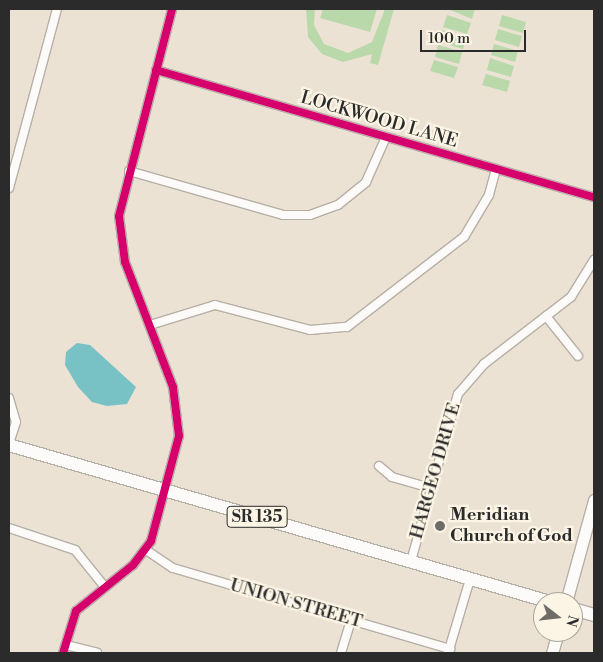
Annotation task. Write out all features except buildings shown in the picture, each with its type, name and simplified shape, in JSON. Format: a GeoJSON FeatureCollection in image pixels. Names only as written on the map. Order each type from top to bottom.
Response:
{"type":"FeatureCollection","features":[{"type":"Feature","properties":{"kind":"main road","name":"SR 135"},"geometry":{"type":"LineString","coordinates":[[9,445],[533,597]]}},
{"type":"Feature","properties":{"kind":"main road"},"geometry":{"type":"LineString","coordinates":[[569,592],[594,500]]}},
{"type":"Feature","properties":{"kind":"street"},"geometry":{"type":"LineString","coordinates":[[9,188],[57,9]]}},
{"type":"Feature","properties":{"kind":"street"},"geometry":{"type":"LineString","coordinates":[[63,653],[76,611],[146,550],[166,491],[179,436],[178,406],[120,242],[119,216],[129,170],[172,9]]}},
{"type":"Feature","properties":{"kind":"street","name":"LOCKWOOD LANE"},"geometry":{"type":"LineString","coordinates":[[156,70],[594,198]]}},
{"type":"Feature","properties":{"kind":"street"},"geometry":{"type":"LineString","coordinates":[[129,170],[283,215],[310,215],[338,206],[366,182],[386,137]]}},
{"type":"Feature","properties":{"kind":"street"},"geometry":{"type":"LineString","coordinates":[[150,325],[215,305],[310,330],[347,326],[464,237],[489,194],[496,169]]}},
{"type":"Feature","properties":{"kind":"street","name":"HARGEO DRIVE"},"geometry":{"type":"LineString","coordinates":[[411,561],[458,394],[484,364],[571,297],[594,260]]}},
{"type":"Feature","properties":{"kind":"street"},"geometry":{"type":"LineString","coordinates":[[546,316],[578,356]]}},
{"type":"Feature","properties":{"kind":"street"},"geometry":{"type":"LineString","coordinates":[[9,398],[16,422],[9,445]]}},
{"type":"Feature","properties":{"kind":"street"},"geometry":{"type":"LineString","coordinates":[[379,466],[392,477],[430,488]]}},
{"type":"Feature","properties":{"kind":"street"},"geometry":{"type":"LineString","coordinates":[[9,528],[75,550],[104,586]]}},
{"type":"Feature","properties":{"kind":"street","name":"UNION STREET"},"geometry":{"type":"LineString","coordinates":[[146,550],[173,568],[449,651]]}},
{"type":"Feature","properties":{"kind":"street"},"geometry":{"type":"LineString","coordinates":[[449,651],[470,579]]}},
{"type":"Feature","properties":{"kind":"street"},"geometry":{"type":"LineString","coordinates":[[341,653],[351,620]]}},
{"type":"Feature","properties":{"kind":"street"},"geometry":{"type":"LineString","coordinates":[[66,645],[97,653]]}},
{"type":"Feature","properties":{"kind":"green space"},"geometry":{"type":"Polygon","coordinates":[[[306,9],[315,9],[314,25],[324,44],[348,53],[372,42],[385,9],[394,9],[378,65],[370,63],[372,54],[343,62],[322,54],[308,37],[306,9]]]}},
{"type":"Feature","properties":{"kind":"green space"},"geometry":{"type":"Polygon","coordinates":[[[323,9],[377,9],[370,32],[320,18],[323,9]]]}},
{"type":"Feature","properties":{"kind":"green space"},"geometry":{"type":"Polygon","coordinates":[[[448,9],[475,9],[472,19],[448,9]]]}},
{"type":"Feature","properties":{"kind":"green space"},"geometry":{"type":"Polygon","coordinates":[[[447,15],[471,23],[467,34],[443,27],[447,15]]]}},
{"type":"Feature","properties":{"kind":"green space"},"geometry":{"type":"Polygon","coordinates":[[[502,15],[526,22],[523,33],[499,26],[502,15]]]}},
{"type":"Feature","properties":{"kind":"green space"},"geometry":{"type":"Polygon","coordinates":[[[498,29],[522,36],[519,47],[495,40],[498,29]]]}},
{"type":"Feature","properties":{"kind":"green space"},"geometry":{"type":"Polygon","coordinates":[[[442,30],[467,37],[463,49],[439,42],[442,30]]]}},
{"type":"Feature","properties":{"kind":"green space"},"geometry":{"type":"Polygon","coordinates":[[[494,44],[518,51],[515,62],[491,55],[494,44]]]}},
{"type":"Feature","properties":{"kind":"green space"},"geometry":{"type":"Polygon","coordinates":[[[438,45],[462,52],[459,64],[435,57],[438,45]]]}},
{"type":"Feature","properties":{"kind":"green space"},"geometry":{"type":"Polygon","coordinates":[[[490,58],[514,66],[511,77],[487,70],[490,58]]]}},
{"type":"Feature","properties":{"kind":"green space"},"geometry":{"type":"Polygon","coordinates":[[[434,60],[458,67],[454,78],[430,71],[434,60]]]}},
{"type":"Feature","properties":{"kind":"green space"},"geometry":{"type":"Polygon","coordinates":[[[486,74],[510,81],[507,92],[482,85],[486,74]]]}},
{"type":"Feature","properties":{"kind":"water"},"geometry":{"type":"Polygon","coordinates":[[[77,343],[90,345],[136,387],[127,404],[107,406],[92,402],[78,387],[65,365],[66,352],[77,343]]]}},
{"type":"Feature","properties":{"kind":"cycle path"},"geometry":{"type":"LineString","coordinates":[[63,653],[76,611],[133,565],[151,541],[179,436],[173,387],[125,262],[119,216],[172,9]]}},
{"type":"Feature","properties":{"kind":"cycle path"},"geometry":{"type":"LineString","coordinates":[[156,70],[594,197]]}},
{"type":"Feature","properties":{"kind":"place","name":"Meridian Church of God"},"geometry":{"type":"Point","coordinates":[440,526]}}]}
